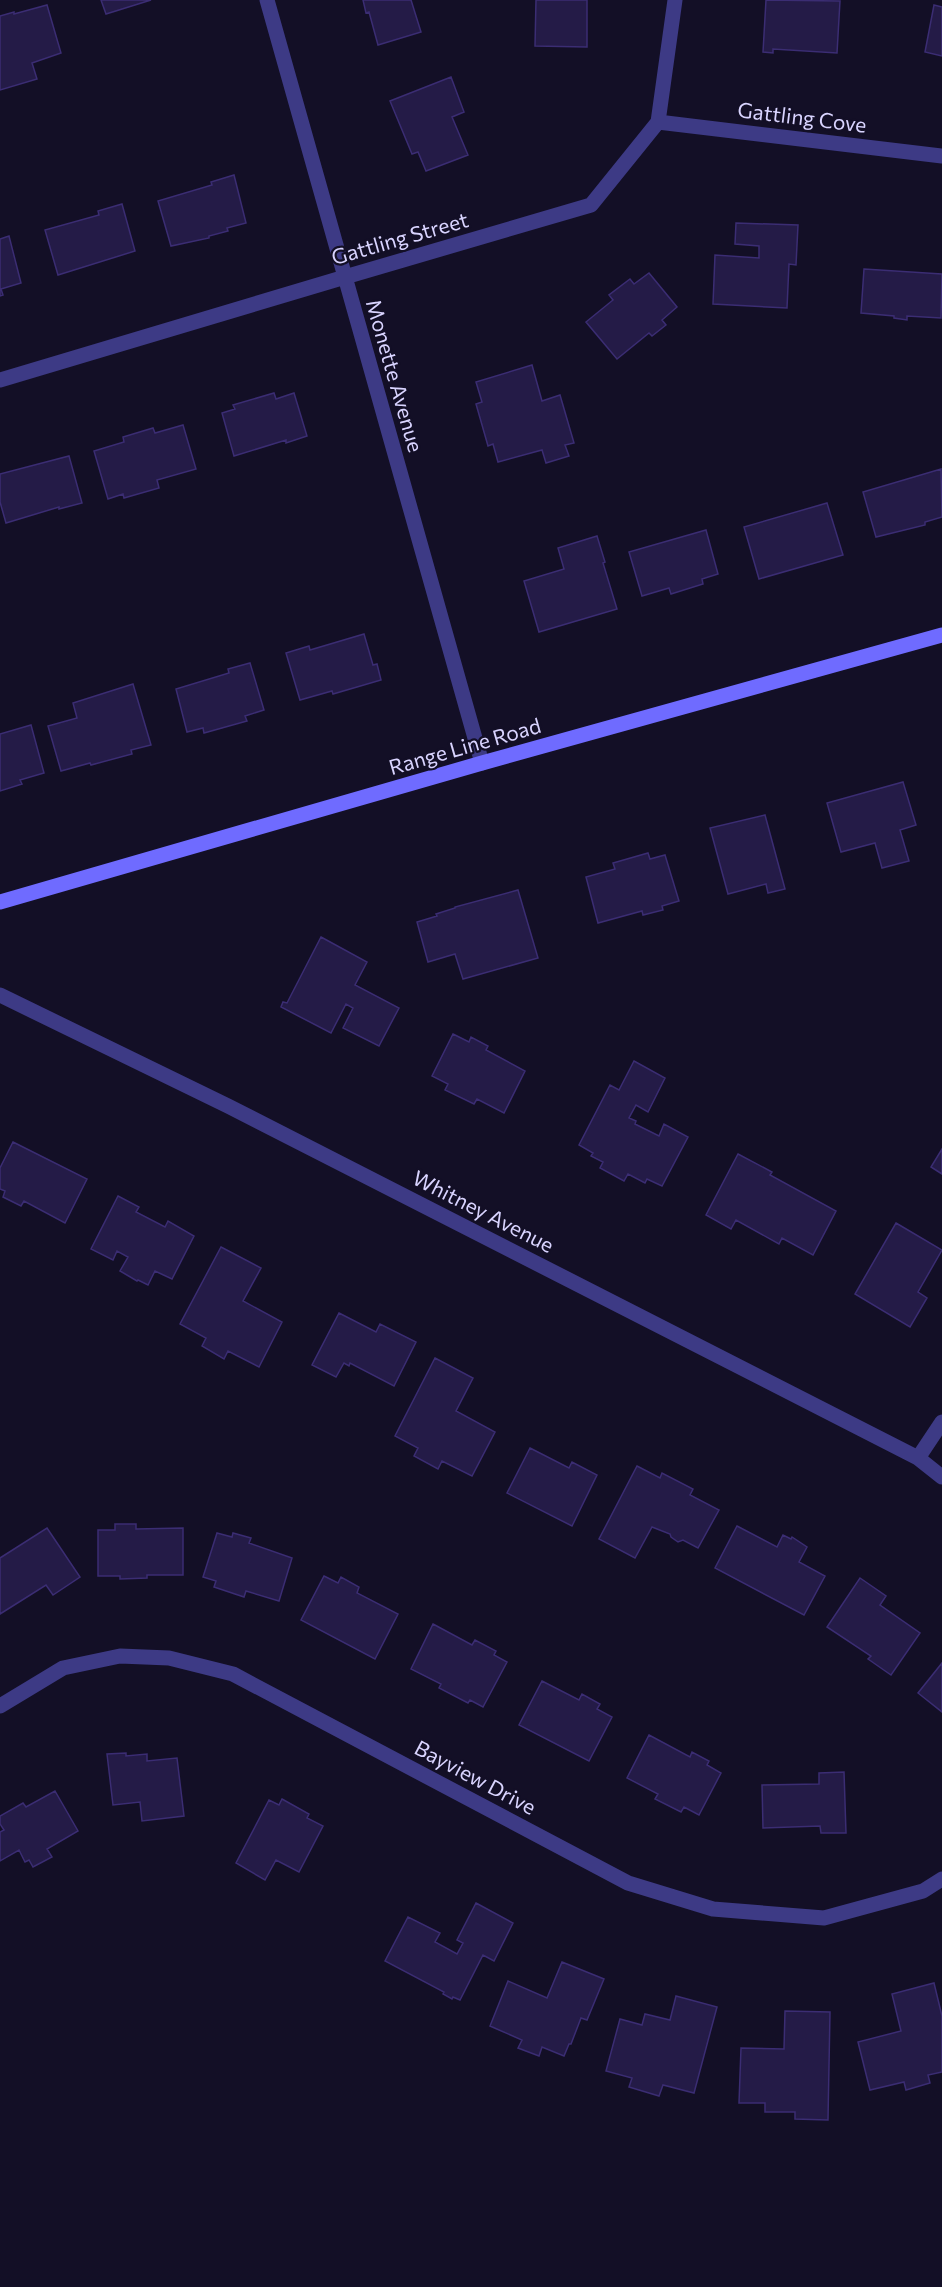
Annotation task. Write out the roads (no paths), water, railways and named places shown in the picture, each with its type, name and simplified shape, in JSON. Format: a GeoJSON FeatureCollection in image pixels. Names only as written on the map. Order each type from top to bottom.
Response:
{"type":"FeatureCollection","features":[{"type":"Feature","properties":{"kind":"main road","name":"Range Line Road"},"geometry":{"type":"LineString","coordinates":[[0,902],[482,763],[942,635]]}},
{"type":"Feature","properties":{"kind":"street","name":"Monette Avenue"},"geometry":{"type":"LineString","coordinates":[[267,0],[482,763]]}},
{"type":"Feature","properties":{"kind":"street"},"geometry":{"type":"LineString","coordinates":[[658,122],[675,0]]}},
{"type":"Feature","properties":{"kind":"street","name":"Gattling Street"},"geometry":{"type":"LineString","coordinates":[[0,380],[591,206],[658,122]]}},
{"type":"Feature","properties":{"kind":"street","name":"Gattling Cove"},"geometry":{"type":"LineString","coordinates":[[658,122],[942,156]]}},
{"type":"Feature","properties":{"kind":"street","name":"Whitney Avenue"},"geometry":{"type":"LineString","coordinates":[[0,995],[228,1106],[918,1458],[942,1477]]}},
{"type":"Feature","properties":{"kind":"street"},"geometry":{"type":"LineString","coordinates":[[918,1458],[942,1422]]}},
{"type":"Feature","properties":{"kind":"street","name":"Bayview Drive"},"geometry":{"type":"LineString","coordinates":[[0,1706],[63,1668],[120,1656],[169,1658],[232,1674],[628,1883],[712,1909],[825,1918],[923,1891],[942,1879]]}}]}
